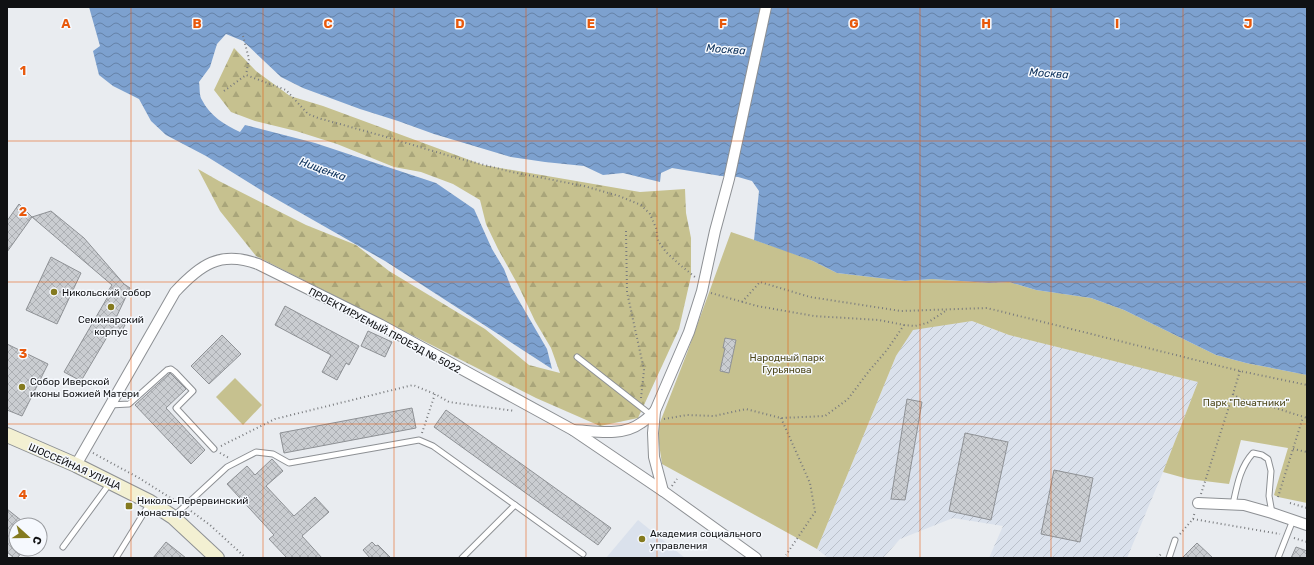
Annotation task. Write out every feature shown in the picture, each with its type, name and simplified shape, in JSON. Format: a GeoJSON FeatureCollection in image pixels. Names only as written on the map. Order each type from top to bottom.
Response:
{"type":"FeatureCollection","features":[{"type":"Feature","properties":{"kind":"main road","name":"ШОССЕЙНАЯ УЛИЦА"},"geometry":{"type":"LineString","coordinates":[[7,435],[111,481],[150,502],[173,517],[217,558]]}},
{"type":"Feature","properties":{"kind":"street"},"geometry":{"type":"LineString","coordinates":[[663,491],[654,457],[654,415],[689,332],[703,288],[715,231],[729,179],[766,7]]}},
{"type":"Feature","properties":{"kind":"street","name":"ПРОЕКТИРУЕМЫЙ ПРОЕЗД № 5022"},"geometry":{"type":"LineString","coordinates":[[76,465],[84,448],[175,292],[189,276],[202,267],[225,259],[236,258],[258,264],[381,325],[573,430],[663,491],[756,558]]}},
{"type":"Feature","properties":{"kind":"street"},"geometry":{"type":"LineString","coordinates":[[573,430],[609,432],[626,430],[640,424],[654,415]]}},
{"type":"Feature","properties":{"kind":"street"},"geometry":{"type":"LineString","coordinates":[[1198,503],[1244,505],[1307,525]]}},
{"type":"Feature","properties":{"kind":"lane"},"geometry":{"type":"LineString","coordinates":[[577,356],[640,407],[654,415]]}},
{"type":"Feature","properties":{"kind":"lane"},"geometry":{"type":"LineString","coordinates":[[109,405],[129,404],[167,370],[171,369],[176,372],[193,391],[176,408],[214,450]]}},
{"type":"Feature","properties":{"kind":"lane"},"geometry":{"type":"LineString","coordinates":[[173,517],[227,467],[256,452],[273,454],[289,463],[419,440],[432,446],[583,554]]}},
{"type":"Feature","properties":{"kind":"lane"},"geometry":{"type":"LineString","coordinates":[[1233,504],[1237,485],[1245,461],[1253,453],[1262,455],[1268,459],[1271,471],[1269,496],[1272,513]]}},
{"type":"Feature","properties":{"kind":"lane"},"geometry":{"type":"LineString","coordinates":[[63,547],[111,481]]}},
{"type":"Feature","properties":{"kind":"lane"},"geometry":{"type":"LineString","coordinates":[[116,558],[150,502]]}},
{"type":"Feature","properties":{"kind":"lane"},"geometry":{"type":"LineString","coordinates":[[462,558],[515,505]]}},
{"type":"Feature","properties":{"kind":"lane"},"geometry":{"type":"LineString","coordinates":[[1278,558],[1293,520]]}},
{"type":"Feature","properties":{"kind":"lane"},"geometry":{"type":"LineString","coordinates":[[1169,558],[1175,540]]}},
{"type":"Feature","properties":{"kind":"path"},"geometry":{"type":"LineString","coordinates":[[224,91],[246,75],[249,59],[242,36]]}},
{"type":"Feature","properties":{"kind":"path"},"geometry":{"type":"LineString","coordinates":[[246,75],[286,90],[308,114],[318,118],[453,157],[512,172],[584,186],[619,196],[641,205],[650,214],[656,228],[658,241],[666,252],[703,288],[742,302],[814,316],[879,320],[915,326],[927,323],[949,310]]}},
{"type":"Feature","properties":{"kind":"path"},"geometry":{"type":"LineString","coordinates":[[626,231],[627,292],[644,370],[640,407]]}},
{"type":"Feature","properties":{"kind":"path"},"geometry":{"type":"LineString","coordinates":[[742,302],[760,282],[810,297],[901,311],[987,308],[1240,371],[1307,385]]}},
{"type":"Feature","properties":{"kind":"path"},"geometry":{"type":"LineString","coordinates":[[654,415],[714,416],[746,409],[781,418],[825,416],[848,399],[887,350],[904,325]]}},
{"type":"Feature","properties":{"kind":"path"},"geometry":{"type":"LineString","coordinates":[[1240,371],[1193,519],[1287,535],[1307,542]]}},
{"type":"Feature","properties":{"kind":"path"},"geometry":{"type":"LineString","coordinates":[[214,450],[275,419],[413,385],[449,402],[520,412]]}},
{"type":"Feature","properties":{"kind":"path"},"geometry":{"type":"LineString","coordinates":[[419,440],[434,394]]}},
{"type":"Feature","properties":{"kind":"path"},"geometry":{"type":"LineString","coordinates":[[1233,394],[1240,399],[1263,404],[1307,418]]}},
{"type":"Feature","properties":{"kind":"path"},"geometry":{"type":"LineString","coordinates":[[1278,497],[1303,417]]}},
{"type":"Feature","properties":{"kind":"path"},"geometry":{"type":"LineString","coordinates":[[781,418],[810,483],[815,512],[786,555]]}},
{"type":"Feature","properties":{"kind":"path"},"geometry":{"type":"LineString","coordinates":[[84,448],[139,478],[184,506],[210,524],[246,558]]}},
{"type":"Feature","properties":{"kind":"path"},"geometry":{"type":"LineString","coordinates":[[214,450],[236,463]]}},
{"type":"Feature","properties":{"kind":"path"},"geometry":{"type":"LineString","coordinates":[[1293,450],[1307,452]]}},
{"type":"Feature","properties":{"kind":"path"},"geometry":{"type":"LineString","coordinates":[[1290,504],[1307,508]]}},
{"type":"Feature","properties":{"kind":"shaded area"},"geometry":{"type":"Polygon","coordinates":[[[972,321],[1009,335],[1198,382],[1163,472],[1127,558],[989,558],[1003,526],[953,518],[900,539],[883,558],[828,558],[817,549],[896,356],[913,329],[972,321]]]}},
{"type":"Feature","properties":{"kind":"shaded area","name":"Академия социального управления"},"geometry":{"type":"Polygon","coordinates":[[[638,520],[685,558],[606,558],[638,520]]]}},
{"type":"Feature","properties":{"kind":"green space"},"geometry":{"type":"Polygon","coordinates":[[[234,48],[256,71],[290,96],[323,106],[483,165],[640,192],[685,189],[686,213],[691,238],[691,276],[679,329],[638,418],[600,426],[536,398],[256,256],[220,211],[198,169],[306,225],[356,245],[389,271],[485,329],[529,365],[560,373],[551,348],[535,321],[486,224],[480,200],[453,184],[421,172],[394,167],[337,144],[296,131],[255,121],[231,112],[214,90],[234,48]]]}},
{"type":"Feature","properties":{"kind":"green space","name":"Народный парк Гурьянова"},"geometry":{"type":"Polygon","coordinates":[[[731,232],[813,261],[837,273],[905,281],[932,279],[989,283],[1009,282],[1036,290],[1091,298],[1124,310],[1216,355],[1246,363],[1307,375],[1307,503],[1274,495],[1288,448],[1241,440],[1229,484],[1188,479],[1163,472],[1198,382],[1009,335],[972,321],[913,330],[896,356],[817,549],[662,464],[657,430],[731,232]]]}},
{"type":"Feature","properties":{"kind":"green space"},"geometry":{"type":"Polygon","coordinates":[[[235,378],[262,405],[243,425],[216,397],[235,378]]]}},
{"type":"Feature","properties":{"kind":"water"},"geometry":{"type":"Polygon","coordinates":[[[89,7],[1307,7],[1307,375],[1246,363],[1216,355],[1124,310],[1091,298],[1036,290],[1009,282],[989,283],[932,279],[905,281],[837,273],[813,261],[754,240],[759,191],[752,181],[738,177],[721,176],[672,168],[661,173],[660,182],[623,173],[603,175],[584,166],[511,157],[434,134],[303,88],[281,77],[243,41],[226,34],[217,44],[210,67],[199,82],[201,98],[209,111],[223,123],[240,132],[245,125],[315,143],[436,183],[474,209],[492,249],[504,269],[511,287],[547,349],[552,369],[385,261],[264,192],[206,156],[166,135],[151,121],[139,99],[113,86],[99,75],[93,51],[100,46],[89,7]]]}},
{"type":"Feature","properties":{"kind":"building"},"geometry":{"type":"Polygon","coordinates":[[[19,204],[32,217],[7,252],[7,221],[19,204]]]}},
{"type":"Feature","properties":{"kind":"building","name":"Семинарский корпус"},"geometry":{"type":"Polygon","coordinates":[[[51,211],[84,238],[124,284],[130,288],[115,320],[125,325],[119,336],[110,332],[81,381],[64,372],[110,293],[108,291],[112,285],[32,217],[51,211]]]}},
{"type":"Feature","properties":{"kind":"building","name":"Никольский собор"},"geometry":{"type":"Polygon","coordinates":[[[51,257],[81,273],[57,324],[26,310],[51,257]]]}},
{"type":"Feature","properties":{"kind":"building"},"geometry":{"type":"Polygon","coordinates":[[[285,306],[359,346],[349,365],[346,363],[337,380],[322,372],[331,355],[275,325],[285,306]]]}},
{"type":"Feature","properties":{"kind":"building"},"geometry":{"type":"Polygon","coordinates":[[[368,331],[392,342],[385,357],[361,346],[368,331]]]}},
{"type":"Feature","properties":{"kind":"building"},"geometry":{"type":"Polygon","coordinates":[[[222,335],[241,354],[209,384],[191,366],[222,335]]]}},
{"type":"Feature","properties":{"kind":"building"},"geometry":{"type":"Polygon","coordinates":[[[725,338],[736,340],[729,373],[720,371],[725,348],[723,348],[725,338]]]}},
{"type":"Feature","properties":{"kind":"building","name":"Собор Иверской иконы Божией Матери"},"geometry":{"type":"Polygon","coordinates":[[[7,344],[48,364],[22,416],[7,410],[7,344]]]}},
{"type":"Feature","properties":{"kind":"building"},"geometry":{"type":"Polygon","coordinates":[[[170,373],[186,389],[166,408],[205,450],[191,464],[135,405],[170,373]]]}},
{"type":"Feature","properties":{"kind":"building"},"geometry":{"type":"Polygon","coordinates":[[[907,399],[922,402],[905,500],[891,499],[907,399]]]}},
{"type":"Feature","properties":{"kind":"building"},"geometry":{"type":"Polygon","coordinates":[[[412,408],[416,428],[284,453],[280,433],[412,408]]]}},
{"type":"Feature","properties":{"kind":"building"},"geometry":{"type":"Polygon","coordinates":[[[446,410],[611,528],[598,545],[434,427],[446,410]]]}},
{"type":"Feature","properties":{"kind":"building"},"geometry":{"type":"Polygon","coordinates":[[[965,433],[1008,442],[991,520],[949,511],[965,433]]]}},
{"type":"Feature","properties":{"kind":"building"},"geometry":{"type":"Polygon","coordinates":[[[272,459],[283,471],[266,486],[294,516],[315,497],[329,512],[302,536],[322,558],[287,558],[269,539],[274,535],[227,484],[247,466],[255,475],[272,459]]]}},
{"type":"Feature","properties":{"kind":"building"},"geometry":{"type":"Polygon","coordinates":[[[1054,470],[1093,478],[1080,542],[1041,534],[1054,470]]]}},
{"type":"Feature","properties":{"kind":"building"},"geometry":{"type":"Polygon","coordinates":[[[7,509],[17,517],[8,517],[8,553],[7,509]]]}},
{"type":"Feature","properties":{"kind":"building"},"geometry":{"type":"Polygon","coordinates":[[[166,542],[186,558],[153,558],[166,542]]]}},
{"type":"Feature","properties":{"kind":"building"},"geometry":{"type":"Polygon","coordinates":[[[372,542],[376,546],[378,545],[391,558],[370,558],[363,550],[372,542]]]}},
{"type":"Feature","properties":{"kind":"building"},"geometry":{"type":"Polygon","coordinates":[[[1197,543],[1213,558],[1182,558],[1197,543]]]}},
{"type":"Feature","properties":{"kind":"building"},"geometry":{"type":"Polygon","coordinates":[[[1296,547],[1307,551],[1307,558],[1291,558],[1296,547]]]}},
{"type":"Feature","properties":{"kind":"place","name":"Никольский собор"},"geometry":{"type":"Point","coordinates":[54,292]}},
{"type":"Feature","properties":{"kind":"place","name":"Семинарский корпус"},"geometry":{"type":"Point","coordinates":[111,307]}},
{"type":"Feature","properties":{"kind":"place","name":"Собор Иверской иконы Божией Матери"},"geometry":{"type":"Point","coordinates":[22,387]}},
{"type":"Feature","properties":{"kind":"place","name":"Николо-Перервинский монастырь"},"geometry":{"type":"Point","coordinates":[129,506]}},
{"type":"Feature","properties":{"kind":"place","name":"Академия социального управления"},"geometry":{"type":"Point","coordinates":[642,539]}},
{"type":"Feature","properties":{"kind":"water label","name":"Москва"},"geometry":{"type":"Point","coordinates":[726,49]}},
{"type":"Feature","properties":{"kind":"water label","name":"Москва"},"geometry":{"type":"Point","coordinates":[1049,73]}},
{"type":"Feature","properties":{"kind":"water label","name":"Нищенка"},"geometry":{"type":"Point","coordinates":[323,169]}},
{"type":"Feature","properties":{"kind":"park label","name":"Парк \"Печатники\""},"geometry":{"type":"Point","coordinates":[1246,402]}}]}
